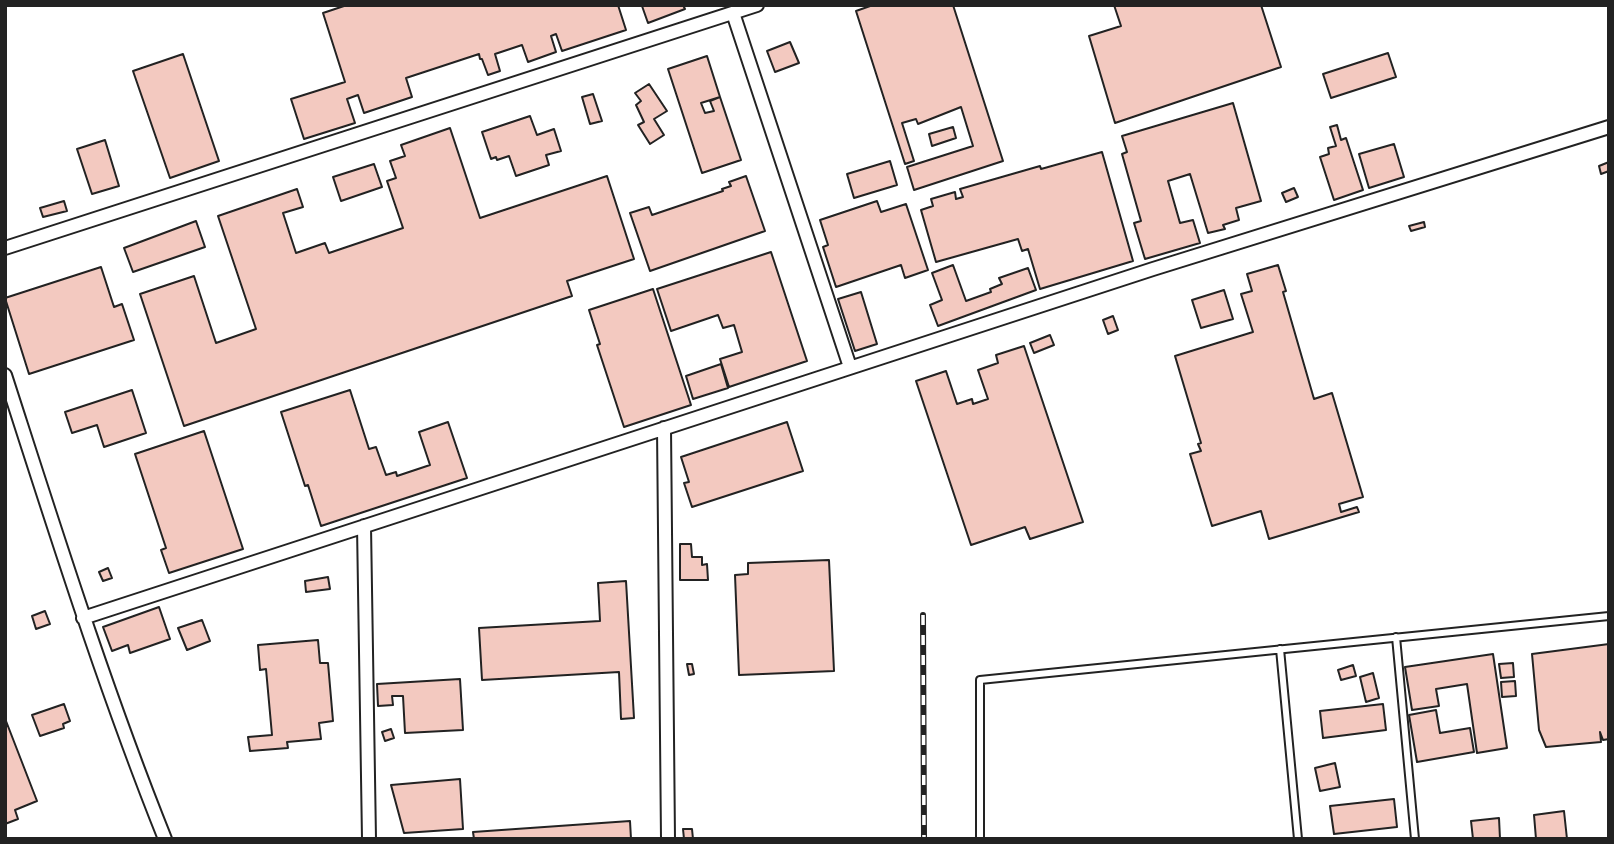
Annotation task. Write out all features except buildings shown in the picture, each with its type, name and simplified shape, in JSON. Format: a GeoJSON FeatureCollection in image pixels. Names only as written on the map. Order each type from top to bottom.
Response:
{"type":"FeatureCollection","features":[{"type":"Feature","properties":{"kind":"street"},"geometry":{"type":"LineString","coordinates":[[5,248],[757,5]]}},
{"type":"Feature","properties":{"kind":"street"},"geometry":{"type":"LineString","coordinates":[[733,13],[850,367]]}},
{"type":"Feature","properties":{"kind":"street"},"geometry":{"type":"LineString","coordinates":[[83,618],[1166,265],[1609,127]]}},
{"type":"Feature","properties":{"kind":"street"},"geometry":{"type":"LineString","coordinates":[[5,374],[83,618],[165,839]]}},
{"type":"Feature","properties":{"kind":"street"},"geometry":{"type":"LineString","coordinates":[[664,428],[668,839]]}},
{"type":"Feature","properties":{"kind":"street"},"geometry":{"type":"LineString","coordinates":[[364,526],[369,839]]}},
{"type":"Feature","properties":{"kind":"lane"},"geometry":{"type":"LineString","coordinates":[[980,839],[980,680],[1609,616]]}},
{"type":"Feature","properties":{"kind":"lane"},"geometry":{"type":"LineString","coordinates":[[1396,637],[1415,839]]}},
{"type":"Feature","properties":{"kind":"lane"},"geometry":{"type":"LineString","coordinates":[[1280,649],[1298,839]]}},
{"type":"Feature","properties":{"kind":"railway"},"geometry":{"type":"LineString","coordinates":[[923,615],[924,839]]}}]}
